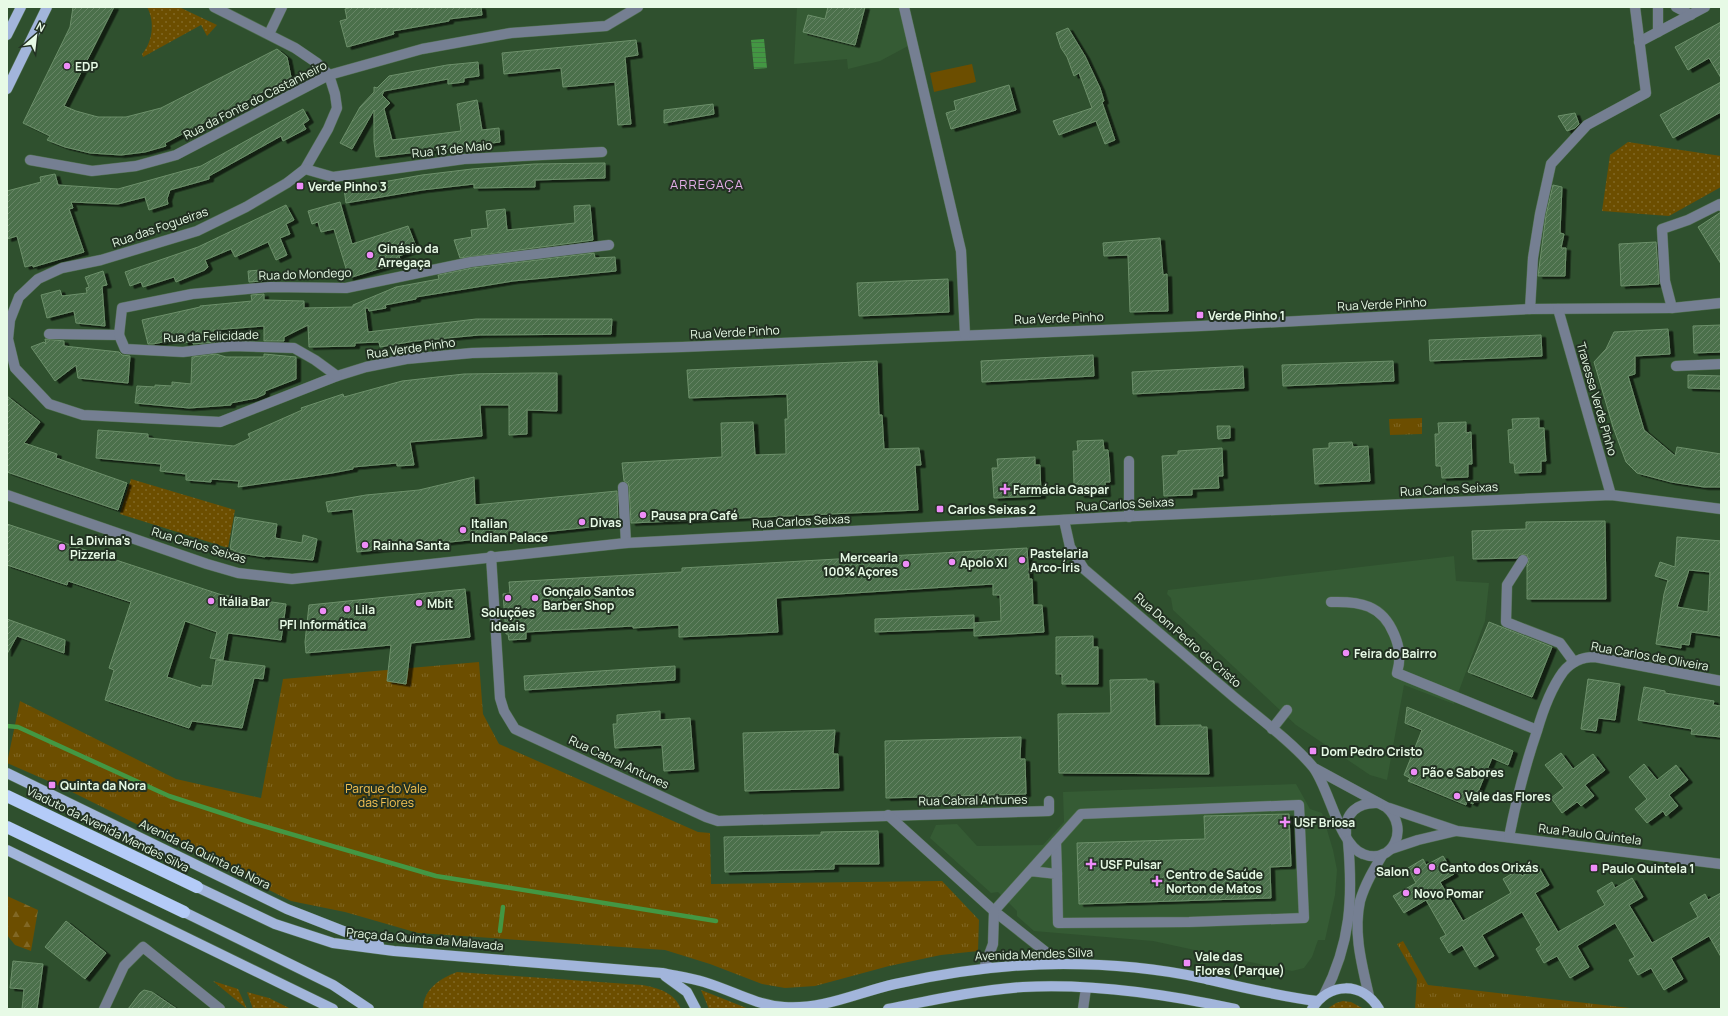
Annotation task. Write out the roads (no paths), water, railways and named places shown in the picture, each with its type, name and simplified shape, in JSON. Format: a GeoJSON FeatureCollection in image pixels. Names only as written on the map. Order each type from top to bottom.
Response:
{"type":"FeatureCollection","features":[{"type":"Feature","properties":{"kind":"highway","name":"Viaduto da Avenida Mendes Silva"},"geometry":{"type":"LineString","coordinates":[[7,796],[196,887]]}},
{"type":"Feature","properties":{"kind":"highway"},"geometry":{"type":"LineString","coordinates":[[7,827],[184,912]]}},
{"type":"Feature","properties":{"kind":"main road"},"geometry":{"type":"LineString","coordinates":[[7,35],[21,7]]}},
{"type":"Feature","properties":{"kind":"main road"},"geometry":{"type":"LineString","coordinates":[[7,89],[47,7]]}},
{"type":"Feature","properties":{"kind":"main road","name":"Avenida da Quinta da Nora"},"geometry":{"type":"LineString","coordinates":[[7,773],[287,909],[394,951]]}},
{"type":"Feature","properties":{"kind":"main road"},"geometry":{"type":"LineString","coordinates":[[7,850],[333,1009]]}},
{"type":"Feature","properties":{"kind":"main road","name":"Praça da Quinta da Malavada"},"geometry":{"type":"LineString","coordinates":[[196,887],[275,924],[304,935],[333,943],[394,951],[662,973]]}},
{"type":"Feature","properties":{"kind":"main road"},"geometry":{"type":"LineString","coordinates":[[184,912],[333,985],[369,1009]]}},
{"type":"Feature","properties":{"kind":"main road","name":"Avenida Mendes Silva"},"geometry":{"type":"LineString","coordinates":[[662,973],[704,982],[757,1002],[785,1007],[818,1005],[893,984],[984,968],[1061,964],[1103,965],[1154,970],[1202,978],[1278,996],[1318,1002],[1334,990],[1346,988],[1358,990],[1369,996]]}},
{"type":"Feature","properties":{"kind":"main road"},"geometry":{"type":"LineString","coordinates":[[662,973],[687,992],[696,1009]]}},
{"type":"Feature","properties":{"kind":"main road"},"geometry":{"type":"LineString","coordinates":[[888,1009],[982,992],[1024,987],[1086,988],[1146,993],[1235,1009]]}},
{"type":"Feature","properties":{"kind":"main road"},"geometry":{"type":"LineString","coordinates":[[1369,996],[1379,1009]]}},
{"type":"Feature","properties":{"kind":"street"},"geometry":{"type":"LineString","coordinates":[[214,7],[295,48],[317,63],[329,75],[335,94],[337,108],[328,129],[305,169]]}},
{"type":"Feature","properties":{"kind":"street"},"geometry":{"type":"LineString","coordinates":[[269,34],[282,7]]}},
{"type":"Feature","properties":{"kind":"street","name":"Rua da Fonte do Castanheiro"},"geometry":{"type":"LineString","coordinates":[[30,160],[92,170],[136,166],[176,155],[329,75],[430,47],[511,33],[606,26],[638,7]]}},
{"type":"Feature","properties":{"kind":"street"},"geometry":{"type":"LineString","coordinates":[[904,7],[961,251],[965,335]]}},
{"type":"Feature","properties":{"kind":"street"},"geometry":{"type":"LineString","coordinates":[[1530,309],[1536,243],[1551,164],[1587,125],[1646,93],[1635,7]]}},
{"type":"Feature","properties":{"kind":"street"},"geometry":{"type":"LineString","coordinates":[[1658,7],[1658,32]]}},
{"type":"Feature","properties":{"kind":"street"},"geometry":{"type":"LineString","coordinates":[[1676,7],[1691,15]]}},
{"type":"Feature","properties":{"kind":"street"},"geometry":{"type":"LineString","coordinates":[[1639,42],[1705,7]]}},
{"type":"Feature","properties":{"kind":"street","name":"Rua 13 de Maio"},"geometry":{"type":"LineString","coordinates":[[305,169],[333,177],[464,159],[602,152]]}},
{"type":"Feature","properties":{"kind":"street","name":"Rua das Fogueiras"},"geometry":{"type":"LineString","coordinates":[[19,297],[38,279],[62,268],[101,260],[197,231],[246,207],[287,183],[305,169]]}},
{"type":"Feature","properties":{"kind":"street"},"geometry":{"type":"LineString","coordinates":[[1672,308],[1665,281],[1662,230],[1721,205]]}},
{"type":"Feature","properties":{"kind":"street","name":"Rua do Mondego"},"geometry":{"type":"LineString","coordinates":[[119,335],[122,308],[192,294],[270,287],[346,288],[471,262],[610,245]]}},
{"type":"Feature","properties":{"kind":"street","name":"Rua Verde Pinho"},"geometry":{"type":"LineString","coordinates":[[19,297],[10,320],[8,339],[15,368],[49,404],[83,415],[220,422],[337,376],[366,367],[406,360],[472,353],[682,348],[1530,309],[1672,308],[1721,303]]}},
{"type":"Feature","properties":{"kind":"street","name":"Travessa Verde Pinho"},"geometry":{"type":"LineString","coordinates":[[1558,309],[1611,495]]}},
{"type":"Feature","properties":{"kind":"street"},"geometry":{"type":"LineString","coordinates":[[49,334],[119,335]]}},
{"type":"Feature","properties":{"kind":"street","name":"Rua da Felicidade"},"geometry":{"type":"LineString","coordinates":[[119,335],[125,348],[183,352],[232,346],[294,348],[315,360],[337,376]]}},
{"type":"Feature","properties":{"kind":"street"},"geometry":{"type":"LineString","coordinates":[[1676,366],[1721,364]]}},
{"type":"Feature","properties":{"kind":"street"},"geometry":{"type":"LineString","coordinates":[[1129,461],[1129,517]]}},
{"type":"Feature","properties":{"kind":"street"},"geometry":{"type":"LineString","coordinates":[[622,487],[626,543]]}},
{"type":"Feature","properties":{"kind":"street","name":"Rua Carlos Seixas"},"geometry":{"type":"LineString","coordinates":[[7,495],[207,564],[238,573],[292,578],[626,543],[1064,520],[1611,495],[1721,510]]}},
{"type":"Feature","properties":{"kind":"street","name":"Rua Dom Pedro de Cristo"},"geometry":{"type":"LineString","coordinates":[[1064,520],[1070,547],[1084,569],[1272,729],[1314,768],[1393,812],[1399,827],[1398,835],[1365,887],[1360,902],[1358,920],[1360,958],[1369,996]]}},
{"type":"Feature","properties":{"kind":"street","name":"Rua Cabral Antunes"},"geometry":{"type":"LineString","coordinates":[[491,556],[500,698],[504,711],[515,729],[718,821],[1049,811],[1049,801]]}},
{"type":"Feature","properties":{"kind":"street"},"geometry":{"type":"LineString","coordinates":[[1509,837],[1529,752],[1543,709],[1563,672],[1574,662],[1560,643],[1506,622],[1508,585],[1522,560]]}},
{"type":"Feature","properties":{"kind":"street"},"geometry":{"type":"LineString","coordinates":[[1331,602],[1363,604],[1380,612],[1390,623],[1399,646],[1400,662],[1397,673],[1537,730]]}},
{"type":"Feature","properties":{"kind":"street","name":"Rua Carlos de Oliveira"},"geometry":{"type":"LineString","coordinates":[[1574,662],[1584,657],[1594,657],[1721,681]]}},
{"type":"Feature","properties":{"kind":"street"},"geometry":{"type":"LineString","coordinates":[[1272,729],[1287,710]]}},
{"type":"Feature","properties":{"kind":"street","name":"Rua Dom Pedro de Cristo"},"geometry":{"type":"LineString","coordinates":[[1314,768],[1352,848],[1367,856],[1375,856],[1387,851]]}},
{"type":"Feature","properties":{"kind":"street","name":"Rua Dom Pedro de Cristo"},"geometry":{"type":"LineString","coordinates":[[1318,1002],[1341,957],[1347,933],[1351,882],[1345,827],[1353,810],[1364,804],[1382,805]]}},
{"type":"Feature","properties":{"kind":"street"},"geometry":{"type":"LineString","coordinates":[[984,968],[993,944],[994,911],[1081,814],[1300,805],[1304,918],[1189,922],[1058,923],[1056,842]]}},
{"type":"Feature","properties":{"kind":"street","name":"Rua Paulo Quintela"},"geometry":{"type":"LineString","coordinates":[[1382,805],[1457,831],[1721,864]]}},
{"type":"Feature","properties":{"kind":"street"},"geometry":{"type":"LineString","coordinates":[[888,815],[994,911],[1061,964]]}},
{"type":"Feature","properties":{"kind":"street","name":"Rua Paulo Quintela"},"geometry":{"type":"LineString","coordinates":[[1387,851],[1418,840],[1457,831]]}},
{"type":"Feature","properties":{"kind":"street"},"geometry":{"type":"LineString","coordinates":[[1030,871],[1057,874]]}},
{"type":"Feature","properties":{"kind":"street"},"geometry":{"type":"LineString","coordinates":[[104,1009],[124,966],[143,947],[220,1009]]}},
{"type":"Feature","properties":{"kind":"street"},"geometry":{"type":"LineString","coordinates":[[1083,1009],[1086,988]]}},
{"type":"Feature","properties":{"kind":"waterway"},"geometry":{"type":"LineString","coordinates":[[7,726],[18,727],[169,796],[249,822],[436,876],[716,921]]}},
{"type":"Feature","properties":{"kind":"waterway"},"geometry":{"type":"LineString","coordinates":[[500,931],[503,907]]}},
{"type":"Feature","properties":{"kind":"place","name":"EDP"},"geometry":{"type":"Point","coordinates":[67,66]}},
{"type":"Feature","properties":{"kind":"place","name":"Verde Pinho 3"},"geometry":{"type":"Point","coordinates":[300,186]}},
{"type":"Feature","properties":{"kind":"place","name":"Ginásio da Arregaça"},"geometry":{"type":"Point","coordinates":[370,255]}},
{"type":"Feature","properties":{"kind":"place","name":"Verde Pinho 1"},"geometry":{"type":"Point","coordinates":[1200,315]}},
{"type":"Feature","properties":{"kind":"place","name":"Farmácia Gaspar"},"geometry":{"type":"Point","coordinates":[1005,489]}},
{"type":"Feature","properties":{"kind":"place","name":"Carlos Seixas 2"},"geometry":{"type":"Point","coordinates":[940,509]}},
{"type":"Feature","properties":{"kind":"place","name":"Pausa pra Café"},"geometry":{"type":"Point","coordinates":[643,515]}},
{"type":"Feature","properties":{"kind":"place","name":"Divas"},"geometry":{"type":"Point","coordinates":[582,522]}},
{"type":"Feature","properties":{"kind":"place","name":"Italian Indian Palace"},"geometry":{"type":"Point","coordinates":[463,530]}},
{"type":"Feature","properties":{"kind":"place","name":"Rainha Santa"},"geometry":{"type":"Point","coordinates":[365,545]}},
{"type":"Feature","properties":{"kind":"place","name":"La Divina's Pizzeria"},"geometry":{"type":"Point","coordinates":[62,547]}},
{"type":"Feature","properties":{"kind":"place","name":"Pastelaria Arco-Íris"},"geometry":{"type":"Point","coordinates":[1022,560]}},
{"type":"Feature","properties":{"kind":"place","name":"Apolo XI"},"geometry":{"type":"Point","coordinates":[952,562]}},
{"type":"Feature","properties":{"kind":"place","name":"Mercearia 100% Açores"},"geometry":{"type":"Point","coordinates":[906,564]}},
{"type":"Feature","properties":{"kind":"place","name":"Soluções Ideais"},"geometry":{"type":"Point","coordinates":[508,598]}},
{"type":"Feature","properties":{"kind":"place","name":"Gonçalo Santos Barber Shop"},"geometry":{"type":"Point","coordinates":[535,598]}},
{"type":"Feature","properties":{"kind":"place","name":"Itália Bar"},"geometry":{"type":"Point","coordinates":[211,601]}},
{"type":"Feature","properties":{"kind":"place","name":"Mbit"},"geometry":{"type":"Point","coordinates":[419,603]}},
{"type":"Feature","properties":{"kind":"place","name":"Lila"},"geometry":{"type":"Point","coordinates":[347,609]}},
{"type":"Feature","properties":{"kind":"place","name":"PFI Informática"},"geometry":{"type":"Point","coordinates":[323,611]}},
{"type":"Feature","properties":{"kind":"place","name":"Feira do Bairro"},"geometry":{"type":"Point","coordinates":[1346,653]}},
{"type":"Feature","properties":{"kind":"place","name":"Dom Pedro Cristo"},"geometry":{"type":"Point","coordinates":[1313,751]}},
{"type":"Feature","properties":{"kind":"place","name":"Pão e Sabores"},"geometry":{"type":"Point","coordinates":[1414,772]}},
{"type":"Feature","properties":{"kind":"place","name":"Quinta da Nora"},"geometry":{"type":"Point","coordinates":[52,785]}},
{"type":"Feature","properties":{"kind":"place","name":"Vale das Flores"},"geometry":{"type":"Point","coordinates":[1457,796]}},
{"type":"Feature","properties":{"kind":"place","name":"USF Briosa"},"geometry":{"type":"Point","coordinates":[1285,822]}},
{"type":"Feature","properties":{"kind":"place","name":"USF Pulsar"},"geometry":{"type":"Point","coordinates":[1091,864]}},
{"type":"Feature","properties":{"kind":"place","name":"Canto dos Orixás"},"geometry":{"type":"Point","coordinates":[1432,867]}},
{"type":"Feature","properties":{"kind":"place","name":"Paulo Quintela 1"},"geometry":{"type":"Point","coordinates":[1594,868]}},
{"type":"Feature","properties":{"kind":"place","name":"Salon"},"geometry":{"type":"Point","coordinates":[1417,871]}},
{"type":"Feature","properties":{"kind":"place","name":"Centro de Saúde Norton de Matos"},"geometry":{"type":"Point","coordinates":[1157,881]}},
{"type":"Feature","properties":{"kind":"place","name":"Novo Pomar"},"geometry":{"type":"Point","coordinates":[1406,893]}},
{"type":"Feature","properties":{"kind":"place","name":"Vale das Flores (Parque)"},"geometry":{"type":"Point","coordinates":[1187,963]}},
{"type":"Feature","properties":{"kind":"district","name":"ARREGAÇA"},"geometry":{"type":"Point","coordinates":[707,184]}},
{"type":"Feature","properties":{"kind":"park label","name":"Parque do Vale das Flores"},"geometry":{"type":"Point","coordinates":[386,795]}}]}
